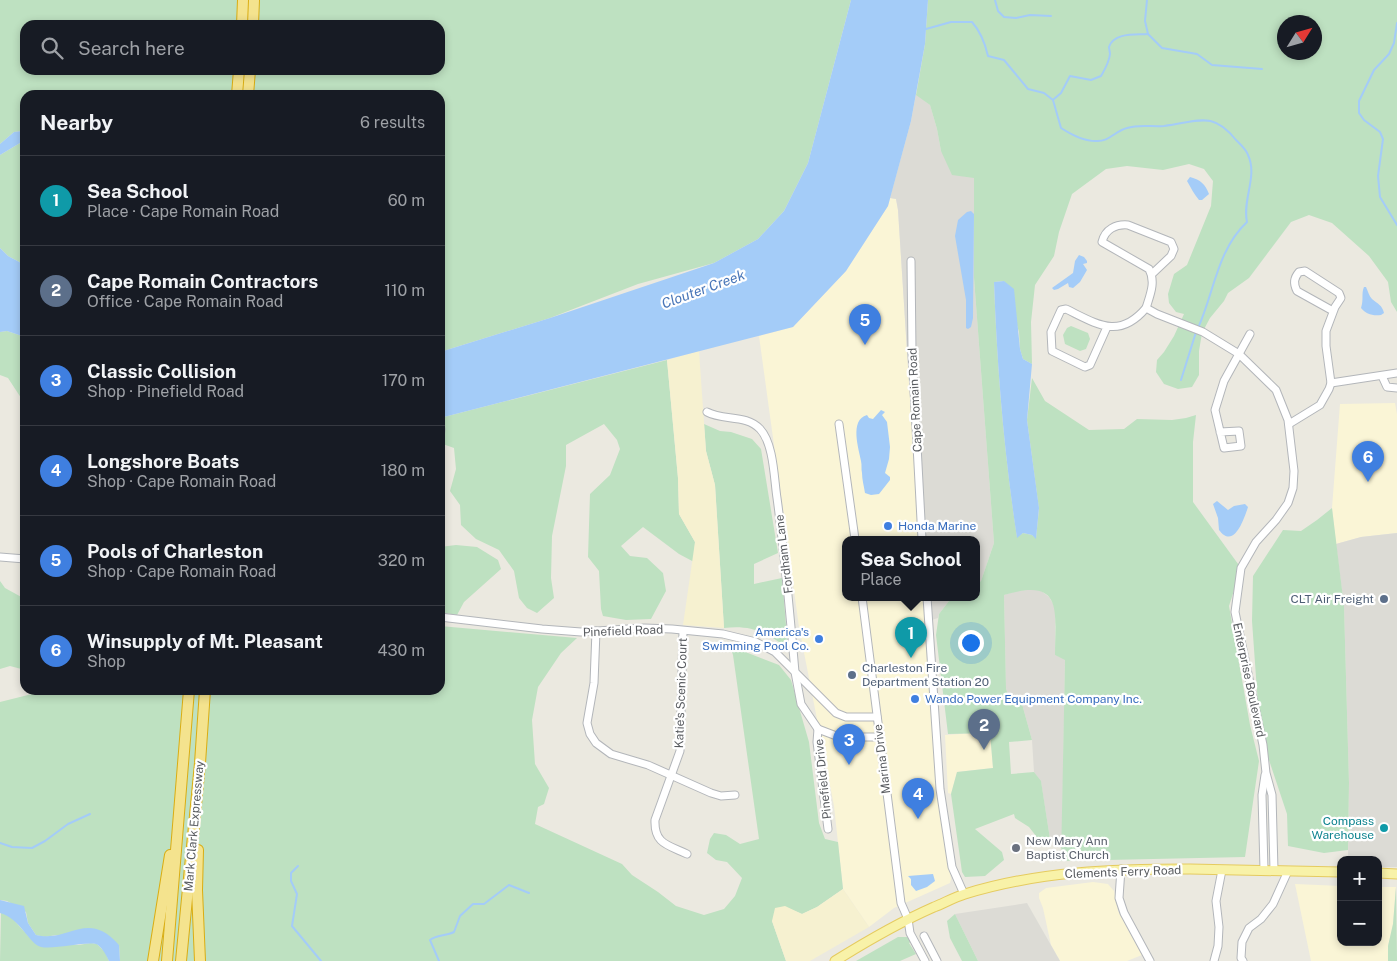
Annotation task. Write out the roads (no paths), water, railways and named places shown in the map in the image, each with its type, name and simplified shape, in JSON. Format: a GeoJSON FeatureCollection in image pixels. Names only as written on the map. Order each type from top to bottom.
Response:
{"type":"FeatureCollection","features":[{"type":"Feature","properties":{"kind":"highway"},"geometry":{"type":"LineString","coordinates":[[242,20],[243,0]]}},
{"type":"Feature","properties":{"kind":"highway"},"geometry":{"type":"LineString","coordinates":[[253,20],[254,0]]}},
{"type":"Feature","properties":{"kind":"highway"},"geometry":{"type":"LineString","coordinates":[[237,90],[239,75]]}},
{"type":"Feature","properties":{"kind":"highway"},"geometry":{"type":"LineString","coordinates":[[248,90],[250,75]]}},
{"type":"Feature","properties":{"kind":"highway","name":"Mark Clark Expressway"},"geometry":{"type":"LineString","coordinates":[[167,961],[189,695]]}},
{"type":"Feature","properties":{"kind":"highway","name":"Mark Clark Expressway"},"geometry":{"type":"LineString","coordinates":[[181,961],[205,695]]}},
{"type":"Feature","properties":{"kind":"highway"},"geometry":{"type":"LineString","coordinates":[[200,763],[197,890],[200,961]]}},
{"type":"Feature","properties":{"kind":"highway"},"geometry":{"type":"LineString","coordinates":[[153,961],[168,868],[180,810]]}},
{"type":"Feature","properties":{"kind":"main road","name":"Clements Ferry Road"},"geometry":{"type":"LineString","coordinates":[[835,961],[908,919],[964,894],[1015,881],[1057,874],[1121,869],[1337,872]]}},
{"type":"Feature","properties":{"kind":"main road"},"geometry":{"type":"LineString","coordinates":[[1382,873],[1397,874]]}},
{"type":"Feature","properties":{"kind":"street"},"geometry":{"type":"LineString","coordinates":[[1107,327],[1090,365],[1085,368],[1052,350],[1051,332],[1061,310],[1066,309],[1111,328],[1138,318],[1146,308],[1153,285],[1152,274],[1149,269],[1102,242],[1108,231],[1121,224],[1128,225],[1171,242],[1174,249],[1171,256],[1152,274]]}},
{"type":"Feature","properties":{"kind":"street","name":"Cape Romain Road"},"geometry":{"type":"LineString","coordinates":[[911,261],[913,371],[922,536]]}},
{"type":"Feature","properties":{"kind":"street"},"geometry":{"type":"LineString","coordinates":[[1289,424],[1320,405],[1331,383],[1326,331],[1340,298],[1339,293],[1305,271],[1299,272],[1295,276],[1294,285],[1297,291],[1333,311]]}},
{"type":"Feature","properties":{"kind":"street","name":"Enterprise Boulevard"},"geometry":{"type":"LineString","coordinates":[[1146,308],[1203,332],[1239,354],[1276,390],[1289,424],[1294,471],[1293,488],[1288,503],[1276,520],[1256,542],[1241,568],[1235,612],[1263,745],[1266,773],[1272,795],[1274,870]]}},
{"type":"Feature","properties":{"kind":"street"},"geometry":{"type":"LineString","coordinates":[[1220,432],[1215,410],[1224,381],[1250,334]]}},
{"type":"Feature","properties":{"kind":"street"},"geometry":{"type":"LineString","coordinates":[[1331,383],[1397,373]]}},
{"type":"Feature","properties":{"kind":"street"},"geometry":{"type":"LineString","coordinates":[[1382,376],[1386,387],[1397,388]]}},
{"type":"Feature","properties":{"kind":"street","name":"Fordham Lane"},"geometry":{"type":"LineString","coordinates":[[707,412],[713,415],[748,421],[759,427],[766,437],[772,462],[786,570],[795,672]]}},
{"type":"Feature","properties":{"kind":"street"},"geometry":{"type":"LineString","coordinates":[[839,424],[854,536]]}},
{"type":"Feature","properties":{"kind":"street"},"geometry":{"type":"LineString","coordinates":[[0,557],[20,559]]}},
{"type":"Feature","properties":{"kind":"street","name":"Marina Drive"},"geometry":{"type":"LineString","coordinates":[[862,601],[899,894],[908,919],[910,933],[925,961]]}},
{"type":"Feature","properties":{"kind":"street"},"geometry":{"type":"LineString","coordinates":[[927,601],[940,789],[952,867],[964,894]]}},
{"type":"Feature","properties":{"kind":"street","name":"Pinefield Road"},"geometry":{"type":"LineString","coordinates":[[445,618],[581,632],[644,628],[723,634],[756,642],[775,652],[836,713],[846,717],[877,717]]}},
{"type":"Feature","properties":{"kind":"street","name":"Katie's Scenic Court"},"geometry":{"type":"LineString","coordinates":[[683,630],[682,738],[680,751],[655,820],[655,832],[661,841],[687,854]]}},
{"type":"Feature","properties":{"kind":"street"},"geometry":{"type":"LineString","coordinates":[[596,631],[594,683],[587,723],[590,734],[596,743],[611,754],[648,764],[712,793],[721,796],[734,795]]}},
{"type":"Feature","properties":{"kind":"street"},"geometry":{"type":"LineString","coordinates":[[795,672],[801,704],[818,729],[839,737],[879,737]]}},
{"type":"Feature","properties":{"kind":"street","name":"Pinefield Drive"},"geometry":{"type":"LineString","coordinates":[[818,729],[817,742],[828,829]]}},
{"type":"Feature","properties":{"kind":"street","name":"Enterprise Boulevard"},"geometry":{"type":"LineString","coordinates":[[1264,870],[1262,795],[1266,773]]}},
{"type":"Feature","properties":{"kind":"street"},"geometry":{"type":"LineString","coordinates":[[1121,869],[1119,898],[1124,913],[1150,961]]}},
{"type":"Feature","properties":{"kind":"street"},"geometry":{"type":"LineString","coordinates":[[1214,961],[1218,946],[1219,927],[1216,901],[1222,870]]}},
{"type":"Feature","properties":{"kind":"street"},"geometry":{"type":"LineString","coordinates":[[1243,961],[1241,958],[1242,942],[1248,928],[1261,919],[1273,904],[1288,871]]}},
{"type":"Feature","properties":{"kind":"street"},"geometry":{"type":"LineString","coordinates":[[924,936],[937,961]]}},
{"type":"Feature","properties":{"kind":"water","name":"Clouter Creek"},"geometry":{"type":"Polygon","coordinates":[[[851,0],[928,0],[925,44],[911,121],[888,206],[846,271],[793,327],[445,417],[445,350],[550,318],[714,263],[758,239],[784,211],[808,163],[851,0]]]}},
{"type":"Feature","properties":{"kind":"water"},"geometry":{"type":"Polygon","coordinates":[[[20,131],[20,143],[0,155],[0,144],[14,132],[20,131]]]}},
{"type":"Feature","properties":{"kind":"water"},"geometry":{"type":"Polygon","coordinates":[[[1190,177],[1200,181],[1209,194],[1202,200],[1197,198],[1187,181],[1190,177]]]}},
{"type":"Feature","properties":{"kind":"water"},"geometry":{"type":"Polygon","coordinates":[[[971,211],[974,214],[973,318],[971,327],[968,329],[966,328],[966,300],[955,236],[958,220],[971,211]]]}},
{"type":"Feature","properties":{"kind":"water"},"geometry":{"type":"Polygon","coordinates":[[[0,248],[8,256],[20,262],[20,335],[7,331],[0,332],[0,248]]]}},
{"type":"Feature","properties":{"kind":"water"},"geometry":{"type":"Polygon","coordinates":[[[1079,255],[1087,261],[1087,263],[1083,264],[1087,270],[1080,282],[1073,288],[1069,287],[1068,283],[1054,290],[1052,288],[1073,273],[1075,261],[1079,255]]]}},
{"type":"Feature","properties":{"kind":"water"},"geometry":{"type":"Polygon","coordinates":[[[1004,281],[1014,289],[1020,349],[1023,359],[1032,364],[1027,420],[1039,508],[1036,539],[1032,535],[1023,533],[1017,538],[1008,474],[999,378],[994,282],[1004,281]]]}},
{"type":"Feature","properties":{"kind":"water"},"geometry":{"type":"Polygon","coordinates":[[[1364,287],[1366,287],[1372,299],[1381,306],[1384,313],[1372,315],[1361,308],[1364,287]]]}},
{"type":"Feature","properties":{"kind":"water"},"geometry":{"type":"Polygon","coordinates":[[[881,410],[885,412],[882,415],[887,422],[890,447],[885,473],[890,477],[890,480],[879,494],[871,495],[865,493],[857,442],[857,429],[861,418],[867,415],[873,419],[881,410]]]}},
{"type":"Feature","properties":{"kind":"water"},"geometry":{"type":"Polygon","coordinates":[[[1217,501],[1228,510],[1234,506],[1245,504],[1248,507],[1241,525],[1234,535],[1229,537],[1219,530],[1218,518],[1213,504],[1217,501]]]}},
{"type":"Feature","properties":{"kind":"water"},"geometry":{"type":"Polygon","coordinates":[[[933,874],[935,881],[927,887],[916,891],[911,885],[911,879],[908,876],[933,874]]]}},
{"type":"Feature","properties":{"kind":"water"},"geometry":{"type":"Polygon","coordinates":[[[0,900],[24,906],[28,923],[36,935],[59,935],[88,928],[97,929],[108,935],[119,945],[120,961],[109,961],[101,948],[94,944],[47,948],[36,945],[19,925],[0,913],[0,900]]]}},
{"type":"Feature","properties":{"kind":"waterway"},"geometry":{"type":"LineString","coordinates":[[995,0],[998,11],[1004,17],[1051,16]]}},
{"type":"Feature","properties":{"kind":"waterway"},"geometry":{"type":"LineString","coordinates":[[1147,0],[1145,21],[1148,34],[1162,48],[1197,54],[1212,65],[1262,69]]}},
{"type":"Feature","properties":{"kind":"waterway"},"geometry":{"type":"LineString","coordinates":[[926,29],[951,22],[972,22],[982,38],[988,56],[1004,60],[1028,89],[1044,93],[1053,100],[1061,128],[1078,137],[1091,141],[1101,141],[1123,129],[1132,127],[1164,126],[1204,120],[1212,121],[1219,125],[1243,147],[1251,163],[1251,180],[1246,205],[1247,222],[1229,245],[1217,272],[1198,328]]}},
{"type":"Feature","properties":{"kind":"waterway"},"geometry":{"type":"LineString","coordinates":[[1397,23],[1394,43],[1389,54],[1374,70],[1359,101],[1359,113],[1364,120],[1380,132],[1383,139],[1378,176],[1380,197],[1397,225]]}},
{"type":"Feature","properties":{"kind":"waterway"},"geometry":{"type":"LineString","coordinates":[[1054,99],[1061,93],[1070,76],[1091,80],[1101,76],[1109,60],[1109,47],[1116,39],[1126,35],[1148,34]]}},
{"type":"Feature","properties":{"kind":"waterway"},"geometry":{"type":"LineString","coordinates":[[1181,380],[1196,332]]}},
{"type":"Feature","properties":{"kind":"waterway"},"geometry":{"type":"LineString","coordinates":[[0,843],[12,847],[32,848],[68,824],[90,814]]}},
{"type":"Feature","properties":{"kind":"waterway"},"geometry":{"type":"LineString","coordinates":[[298,866],[291,873],[291,881],[297,894],[292,926],[321,961]]}},
{"type":"Feature","properties":{"kind":"waterway"},"geometry":{"type":"LineString","coordinates":[[439,961],[430,940],[454,932],[460,916],[473,904],[484,904],[509,885],[529,893]]}},
{"type":"Feature","properties":{"kind":"place","name":"Pools of Charleston"},"geometry":{"type":"Point","coordinates":[865,345]}},
{"type":"Feature","properties":{"kind":"place","name":"Winsupply of Mt. Pleasant"},"geometry":{"type":"Point","coordinates":[1368,482]}},
{"type":"Feature","properties":{"kind":"place","name":"Honda Marine"},"geometry":{"type":"Point","coordinates":[888,526]}},
{"type":"Feature","properties":{"kind":"place","name":"CLT Air Freight"},"geometry":{"type":"Point","coordinates":[1384,599]}},
{"type":"Feature","properties":{"kind":"place","name":"America's Swimming Pool Co."},"geometry":{"type":"Point","coordinates":[819,639]}},
{"type":"Feature","properties":{"kind":"place","name":"Sea School"},"geometry":{"type":"Point","coordinates":[911,658]}},
{"type":"Feature","properties":{"kind":"place","name":"Charleston Fire Department Station 20"},"geometry":{"type":"Point","coordinates":[852,675]}},
{"type":"Feature","properties":{"kind":"place","name":"Wando Power Equipment Company Inc."},"geometry":{"type":"Point","coordinates":[915,699]}},
{"type":"Feature","properties":{"kind":"place","name":"Cape Romain Contractors"},"geometry":{"type":"Point","coordinates":[984,750]}},
{"type":"Feature","properties":{"kind":"place","name":"Classic Collision"},"geometry":{"type":"Point","coordinates":[849,765]}},
{"type":"Feature","properties":{"kind":"place","name":"Longshore Boats"},"geometry":{"type":"Point","coordinates":[918,819]}},
{"type":"Feature","properties":{"kind":"place","name":"Compass Warehouse"},"geometry":{"type":"Point","coordinates":[1384,828]}},
{"type":"Feature","properties":{"kind":"place","name":"New Mary Ann Baptist Church"},"geometry":{"type":"Point","coordinates":[1016,848]}}]}
